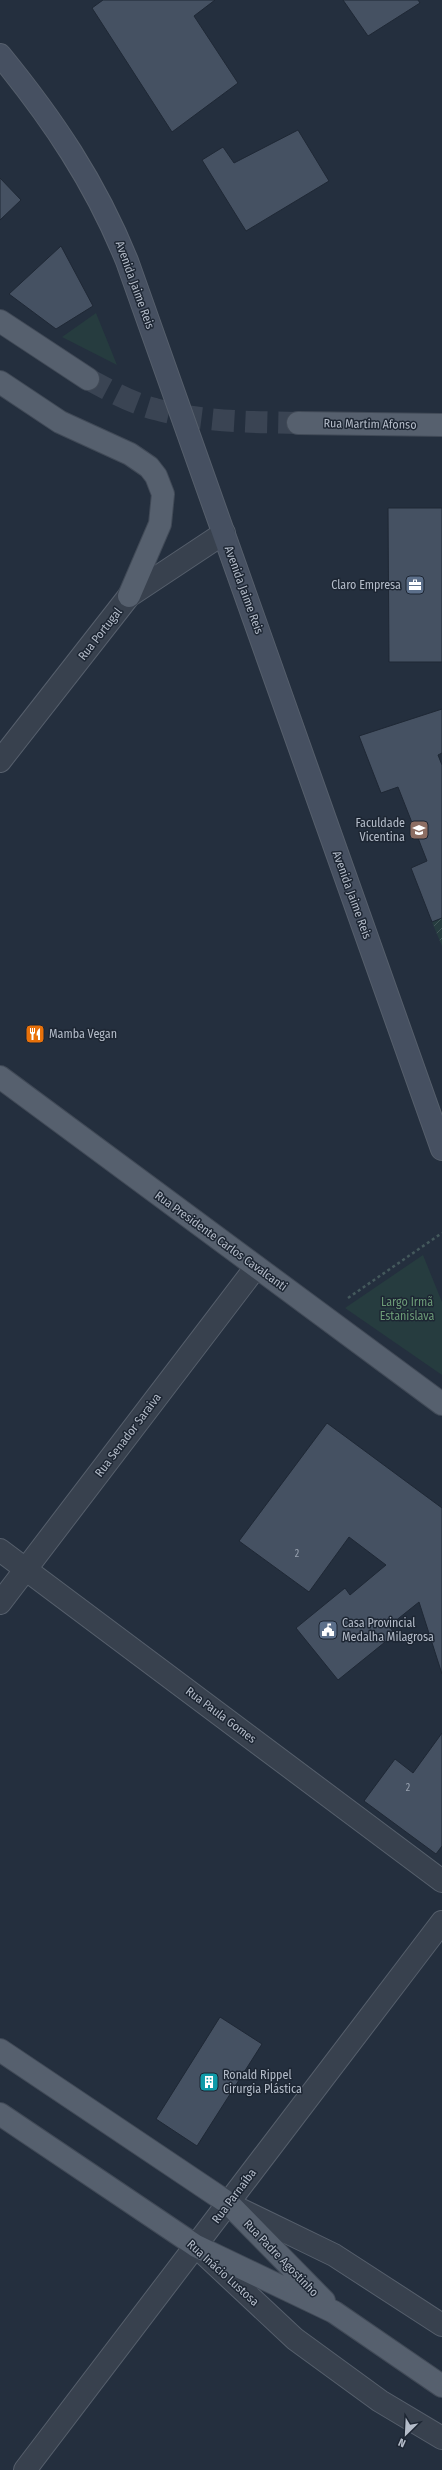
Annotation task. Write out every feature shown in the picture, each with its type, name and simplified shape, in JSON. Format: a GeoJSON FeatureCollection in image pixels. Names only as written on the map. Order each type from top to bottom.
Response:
{"type":"FeatureCollection","features":[{"type":"Feature","properties":{"kind":"main road"},"geometry":{"type":"LineString","coordinates":[[0,321],[88,379]]}},
{"type":"Feature","properties":{"kind":"main road"},"geometry":{"type":"LineString","coordinates":[[0,382],[60,422],[93,439],[130,454],[149,467],[156,476],[163,494],[160,524],[129,596]]}},
{"type":"Feature","properties":{"kind":"main road","name":"Rua Martim Afonso"},"geometry":{"type":"LineString","coordinates":[[298,423],[442,425]]}},
{"type":"Feature","properties":{"kind":"main road","name":"Rua Presidente Carlos Cavalcanti"},"geometry":{"type":"LineString","coordinates":[[0,1077],[442,1404]]}},
{"type":"Feature","properties":{"kind":"main road"},"geometry":{"type":"LineString","coordinates":[[0,2050],[228,2203]]}},
{"type":"Feature","properties":{"kind":"main road","name":"Rua Inácio Lustosa"},"geometry":{"type":"LineString","coordinates":[[0,2114],[196,2246]]}},
{"type":"Feature","properties":{"kind":"main road","name":"Rua Padre Agostinho"},"geometry":{"type":"LineString","coordinates":[[228,2203],[334,2312]]}},
{"type":"Feature","properties":{"kind":"main road","name":"Rua Padre Agostinho"},"geometry":{"type":"LineString","coordinates":[[196,2246],[334,2312],[442,2386]]}},
{"type":"Feature","properties":{"kind":"street","name":"Avenida Jaime Reis"},"geometry":{"type":"LineString","coordinates":[[0,55],[59,131],[96,190],[113,225],[224,533],[442,1149]]}},
{"type":"Feature","properties":{"kind":"street","name":"Rua Portugal"},"geometry":{"type":"LineString","coordinates":[[0,761],[129,596],[224,533]]}},
{"type":"Feature","properties":{"kind":"street","name":"Rua Senador Saraiva"},"geometry":{"type":"LineString","coordinates":[[0,1603],[256,1267]]}},
{"type":"Feature","properties":{"kind":"street","name":"Rua Paula Gomes"},"geometry":{"type":"LineString","coordinates":[[0,1550],[442,1881]]}},
{"type":"Feature","properties":{"kind":"street","name":"Rua Parnaíba"},"geometry":{"type":"LineString","coordinates":[[25,2470],[442,1922]]}},
{"type":"Feature","properties":{"kind":"street"},"geometry":{"type":"LineString","coordinates":[[228,2203],[334,2255],[442,2325]]}},
{"type":"Feature","properties":{"kind":"street","name":"Rua Inácio Lustosa"},"geometry":{"type":"LineString","coordinates":[[196,2246],[295,2339],[380,2401],[442,2438]]}},
{"type":"Feature","properties":{"kind":"path"},"geometry":{"type":"LineString","coordinates":[[323,1316],[442,1233]]}},
{"type":"Feature","properties":{"kind":"green space"},"geometry":{"type":"Polygon","coordinates":[[[96,313],[117,365],[62,337],[96,313]]]}},
{"type":"Feature","properties":{"kind":"green space"},"geometry":{"type":"Polygon","coordinates":[[[442,918],[442,946],[432,922],[442,918]]]}},
{"type":"Feature","properties":{"kind":"green space","name":"Largo Irmã Estanislava"},"geometry":{"type":"Polygon","coordinates":[[[423,1255],[442,1302],[442,1375],[345,1308],[423,1255]]]}},
{"type":"Feature","properties":{"kind":"building"},"geometry":{"type":"Polygon","coordinates":[[[103,0],[215,0],[194,16],[238,83],[172,132],[92,8],[103,0]]]}},
{"type":"Feature","properties":{"kind":"building"},"geometry":{"type":"Polygon","coordinates":[[[343,0],[418,0],[420,3],[368,36],[343,0]]]}},
{"type":"Feature","properties":{"kind":"building"},"geometry":{"type":"Polygon","coordinates":[[[298,130],[329,181],[246,231],[202,160],[223,147],[234,163],[298,130]]]}},
{"type":"Feature","properties":{"kind":"building"},"geometry":{"type":"Polygon","coordinates":[[[0,178],[21,200],[0,220],[0,178]]]}},
{"type":"Feature","properties":{"kind":"building"},"geometry":{"type":"Polygon","coordinates":[[[61,246],[93,306],[56,329],[9,294],[61,246]]]}},
{"type":"Feature","properties":{"kind":"building","name":"Claro Empresa"},"geometry":{"type":"Polygon","coordinates":[[[388,508],[442,508],[442,662],[389,662],[388,508]]]}},
{"type":"Feature","properties":{"kind":"building","name":"Faculdade Vicentina"},"geometry":{"type":"Polygon","coordinates":[[[442,709],[442,753],[438,755],[442,765],[442,918],[432,922],[411,868],[427,861],[398,787],[381,793],[359,736],[442,709]]]}},
{"type":"Feature","properties":{"kind":"building"},"geometry":{"type":"Polygon","coordinates":[[[327,1423],[442,1508],[442,1674],[419,1602],[389,1626],[395,1634],[338,1680],[296,1628],[345,1588],[350,1595],[386,1565],[349,1537],[309,1592],[239,1541],[327,1423]]]}},
{"type":"Feature","properties":{"kind":"building"},"geometry":{"type":"Polygon","coordinates":[[[442,1733],[442,1846],[436,1854],[364,1801],[395,1759],[413,1773],[442,1733]]]}},
{"type":"Feature","properties":{"kind":"building","name":"Ronald Rippel Cirurgia Plástica"},"geometry":{"type":"Polygon","coordinates":[[[220,2017],[262,2044],[197,2146],[156,2119],[220,2017]]]}},
{"type":"Feature","properties":{"kind":"tunnel"},"geometry":{"type":"LineString","coordinates":[[88,379],[137,403],[155,409],[190,417],[298,423]]}},
{"type":"Feature","properties":{"kind":"place","name":"Claro Empresa"},"geometry":{"type":"Point","coordinates":[415,585]}},
{"type":"Feature","properties":{"kind":"place","name":"Faculdade Vicentina"},"geometry":{"type":"Point","coordinates":[419,830]}},
{"type":"Feature","properties":{"kind":"place","name":"Mamba Vegan"},"geometry":{"type":"Point","coordinates":[35,1034]}},
{"type":"Feature","properties":{"kind":"place","name":"Casa Provincial Medalha Milagrosa"},"geometry":{"type":"Point","coordinates":[328,1630]}},
{"type":"Feature","properties":{"kind":"place","name":"Ronald Rippel Cirurgia Plástica"},"geometry":{"type":"Point","coordinates":[209,2082]}}]}
